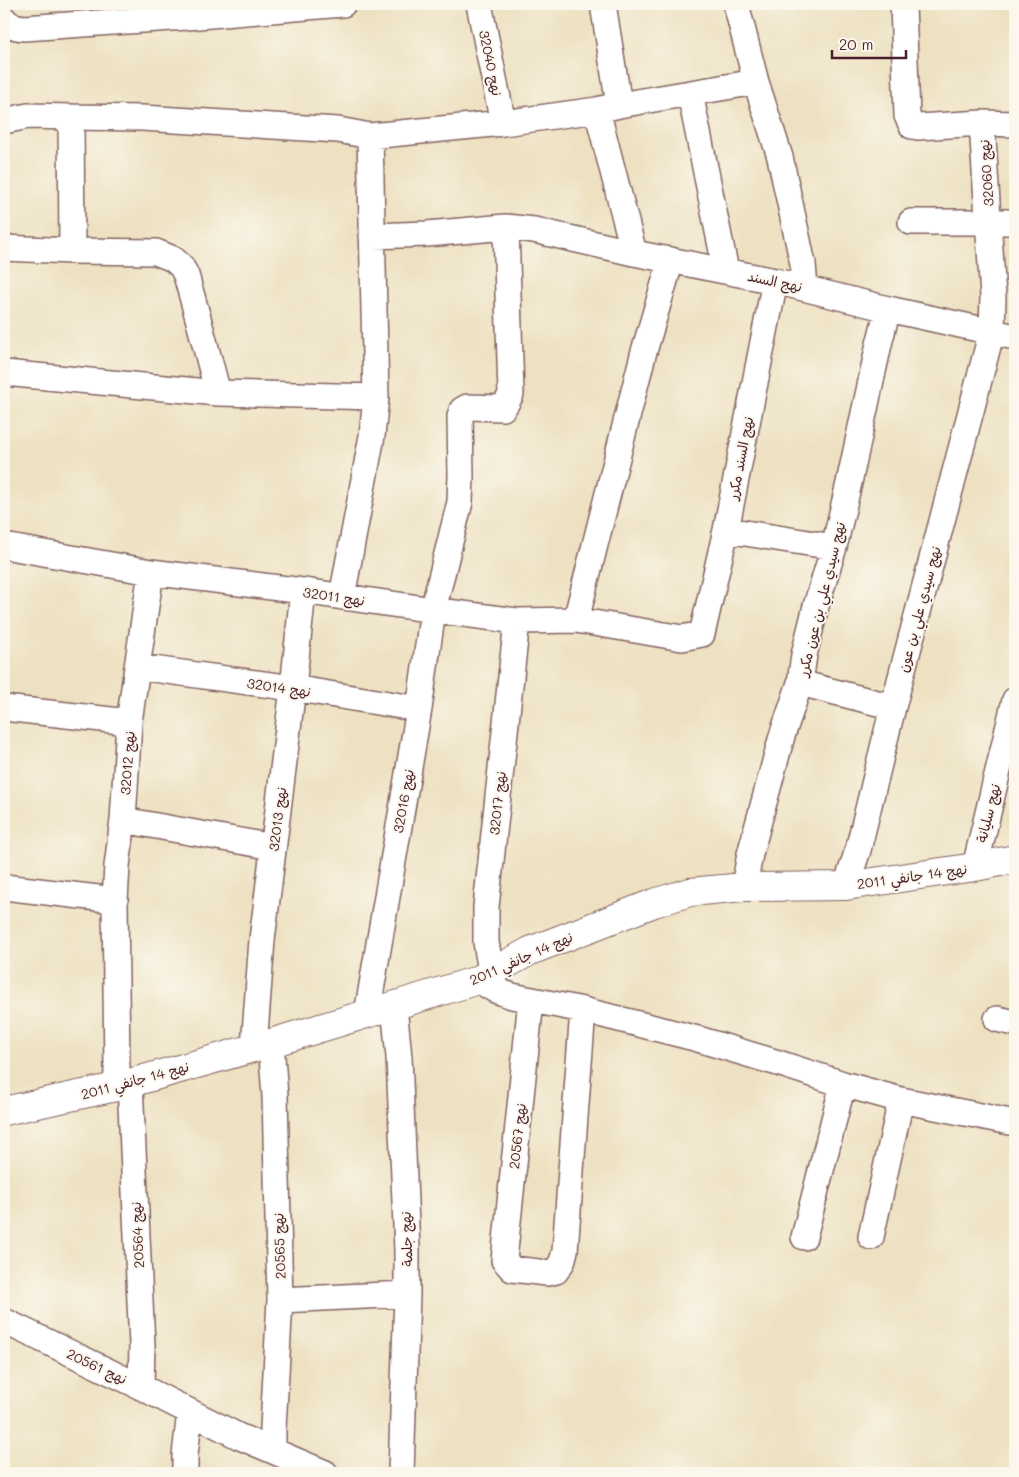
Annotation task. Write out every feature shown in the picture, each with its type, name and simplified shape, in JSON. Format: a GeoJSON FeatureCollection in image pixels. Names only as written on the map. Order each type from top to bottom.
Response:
{"type":"FeatureCollection","features":[{"type":"Feature","properties":{"kind":"street"},"geometry":{"type":"LineString","coordinates":[[4,19],[15,27],[24,28],[187,18],[343,4]]}},
{"type":"Feature","properties":{"kind":"street","name":"نهج 32040"},"geometry":{"type":"LineString","coordinates":[[479,4],[503,123]]}},
{"type":"Feature","properties":{"kind":"street"},"geometry":{"type":"LineString","coordinates":[[603,4],[614,79],[608,107],[634,253]]}},
{"type":"Feature","properties":{"kind":"street"},"geometry":{"type":"LineString","coordinates":[[736,4],[756,82],[780,156],[802,264],[805,288]]}},
{"type":"Feature","properties":{"kind":"street","name":"نهج 32060"},"geometry":{"type":"LineString","coordinates":[[902,4],[907,116],[912,126],[982,123],[994,297],[1004,334]]}},
{"type":"Feature","properties":{"kind":"street"},"geometry":{"type":"LineString","coordinates":[[4,121],[28,116],[142,118],[338,130],[370,136],[503,123],[756,82]]}},
{"type":"Feature","properties":{"kind":"street"},"geometry":{"type":"LineString","coordinates":[[690,93],[726,271]]}},
{"type":"Feature","properties":{"kind":"street"},"geometry":{"type":"LineString","coordinates":[[70,117],[72,251]]}},
{"type":"Feature","properties":{"kind":"street"},"geometry":{"type":"LineString","coordinates":[[982,123],[1015,124]]}},
{"type":"Feature","properties":{"kind":"street"},"geometry":{"type":"LineString","coordinates":[[342,597],[372,436],[376,397],[370,136]]}},
{"type":"Feature","properties":{"kind":"street"},"geometry":{"type":"LineString","coordinates":[[911,222],[1015,222]]}},
{"type":"Feature","properties":{"kind":"street","name":"نهج السند"},"geometry":{"type":"LineString","coordinates":[[372,236],[427,234],[506,227],[534,230],[634,253],[775,281],[888,309],[1004,334]]}},
{"type":"Feature","properties":{"kind":"street","name":"نهج 32016"},"geometry":{"type":"LineString","coordinates":[[369,1003],[419,709],[432,610],[460,502],[460,416],[462,410],[467,407],[502,408],[511,394],[506,227]]}},
{"type":"Feature","properties":{"kind":"street"},"geometry":{"type":"LineString","coordinates":[[4,248],[156,252],[173,259],[186,274],[218,393]]}},
{"type":"Feature","properties":{"kind":"street"},"geometry":{"type":"LineString","coordinates":[[576,620],[643,355],[671,260]]}},
{"type":"Feature","properties":{"kind":"street","name":"نهج السند مكرر"},"geometry":{"type":"LineString","coordinates":[[702,634],[726,530],[775,281]]}},
{"type":"Feature","properties":{"kind":"street","name":"نهج سيدي علي بن عون مكرر"},"geometry":{"type":"LineString","coordinates":[[744,887],[750,854],[780,745],[800,683],[810,630],[850,483],[888,309]]}},
{"type":"Feature","properties":{"kind":"street","name":"نهج سيدي علي بن عون"},"geometry":{"type":"LineString","coordinates":[[846,886],[858,850],[893,707],[1004,334]]}},
{"type":"Feature","properties":{"kind":"street"},"geometry":{"type":"LineString","coordinates":[[4,373],[218,393],[376,397]]}},
{"type":"Feature","properties":{"kind":"street"},"geometry":{"type":"LineString","coordinates":[[726,530],[834,547]]}},
{"type":"Feature","properties":{"kind":"street","name":"نهج 32011"},"geometry":{"type":"LineString","coordinates":[[4,546],[152,572],[432,610],[516,627],[576,620],[682,638],[702,634]]}},
{"type":"Feature","properties":{"kind":"street"},"geometry":{"type":"LineString","coordinates":[[129,722],[152,572]]}},
{"type":"Feature","properties":{"kind":"street","name":"نهج 32013"},"geometry":{"type":"LineString","coordinates":[[262,1045],[262,940],[303,591]]}},
{"type":"Feature","properties":{"kind":"street","name":"نهج 32017"},"geometry":{"type":"LineString","coordinates":[[484,976],[486,907],[516,627]]}},
{"type":"Feature","properties":{"kind":"street","name":"نهج 32014"},"geometry":{"type":"LineString","coordinates":[[138,667],[293,688],[419,709]]}},
{"type":"Feature","properties":{"kind":"street"},"geometry":{"type":"LineString","coordinates":[[800,683],[893,707]]}},
{"type":"Feature","properties":{"kind":"street","name":"نهج سليانة"},"geometry":{"type":"LineString","coordinates":[[975,867],[1015,700]]}},
{"type":"Feature","properties":{"kind":"street","name":"نهج 32012"},"geometry":{"type":"LineString","coordinates":[[4,708],[129,722],[123,820],[115,900]]}},
{"type":"Feature","properties":{"kind":"street"},"geometry":{"type":"LineString","coordinates":[[123,820],[273,847]]}},
{"type":"Feature","properties":{"kind":"street","name":"نهج 14 جانفي 2011"},"geometry":{"type":"LineString","coordinates":[[4,1111],[123,1085],[262,1045],[369,1003],[394,1006],[484,976],[530,951],[654,903],[690,892],[744,887],[846,886],[975,867],[1015,859]]}},
{"type":"Feature","properties":{"kind":"street"},"geometry":{"type":"LineString","coordinates":[[4,887],[115,900]]}},
{"type":"Feature","properties":{"kind":"street","name":"نهج 20564"},"geometry":{"type":"LineString","coordinates":[[115,900],[117,1070],[123,1085],[142,1345],[141,1387]]}},
{"type":"Feature","properties":{"kind":"street"},"geometry":{"type":"LineString","coordinates":[[484,976],[495,990],[512,996],[583,1010],[698,1039],[778,1062],[843,1084],[902,1100],[1015,1123]]}},
{"type":"Feature","properties":{"kind":"street","name":"نهج 20567"},"geometry":{"type":"LineString","coordinates":[[531,1000],[504,1260],[508,1267],[512,1269],[547,1273],[556,1271],[562,1262],[565,1251],[583,1010]]}},
{"type":"Feature","properties":{"kind":"street","name":"نهج جلمة"},"geometry":{"type":"LineString","coordinates":[[394,1006],[399,1058],[407,1250],[401,1473]]}},
{"type":"Feature","properties":{"kind":"street","name":"نهج 20565"},"geometry":{"type":"LineString","coordinates":[[262,1045],[275,1096],[280,1300],[273,1428],[285,1460]]}},
{"type":"Feature","properties":{"kind":"street"},"geometry":{"type":"LineString","coordinates":[[804,1237],[843,1084]]}},
{"type":"Feature","properties":{"kind":"street"},"geometry":{"type":"LineString","coordinates":[[871,1237],[902,1100]]}},
{"type":"Feature","properties":{"kind":"street"},"geometry":{"type":"LineString","coordinates":[[280,1300],[407,1294]]}},
{"type":"Feature","properties":{"kind":"street","name":"نهج 20561"},"geometry":{"type":"LineString","coordinates":[[4,1321],[141,1387],[285,1460],[325,1473]]}},
{"type":"Feature","properties":{"kind":"street"},"geometry":{"type":"LineString","coordinates":[[185,1473],[190,1412]]}}]}
